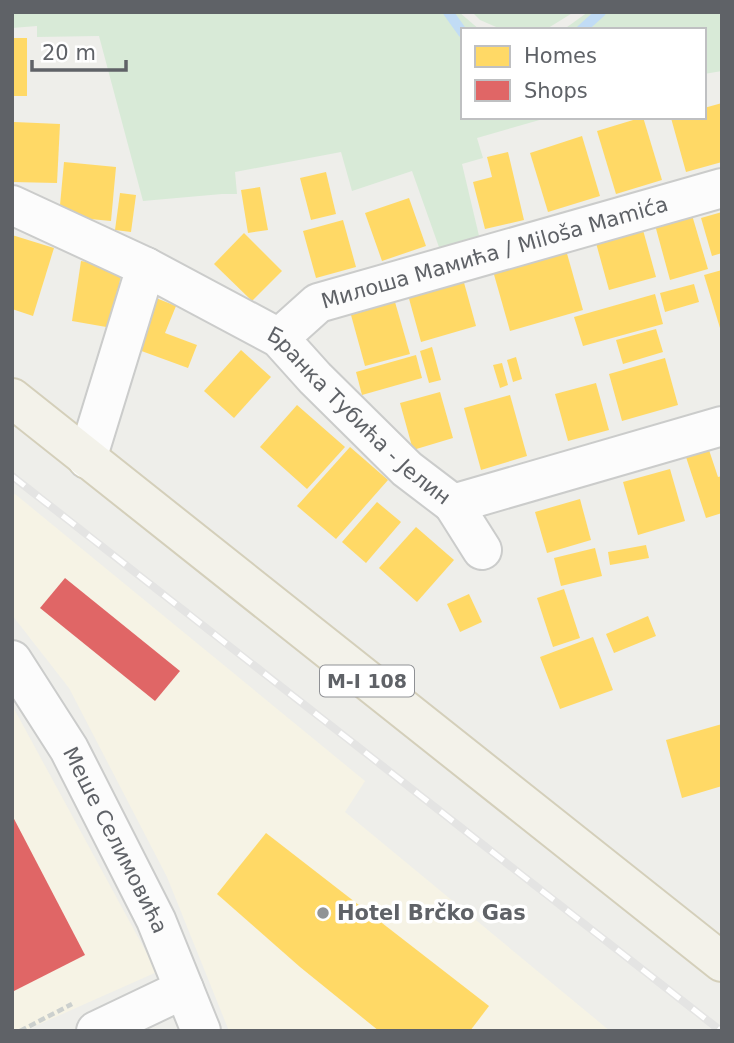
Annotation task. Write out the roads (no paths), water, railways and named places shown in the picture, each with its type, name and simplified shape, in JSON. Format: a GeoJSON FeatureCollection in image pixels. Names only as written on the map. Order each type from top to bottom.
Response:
{"type":"FeatureCollection","features":[{"type":"Feature","properties":{"kind":"main road","name":"M-I 108"},"geometry":{"type":"LineString","coordinates":[[12,398],[722,962]]}},
{"type":"Feature","properties":{"kind":"street","name":"Милоша Мамића / Miloša Mamića"},"geometry":{"type":"LineString","coordinates":[[279,338],[318,303],[722,188]]}},
{"type":"Feature","properties":{"kind":"street","name":"Бранка Тубића - Јелин"},"geometry":{"type":"LineString","coordinates":[[12,205],[146,267],[279,338],[315,378],[407,468],[453,504],[722,426]]}},
{"type":"Feature","properties":{"kind":"street"},"geometry":{"type":"LineString","coordinates":[[87,459],[146,267]]}},
{"type":"Feature","properties":{"kind":"street"},"geometry":{"type":"LineString","coordinates":[[453,504],[482,550]]}},
{"type":"Feature","properties":{"kind":"street","name":"Меше Селимовића"},"geometry":{"type":"LineString","coordinates":[[12,660],[69,749],[156,920],[201,1031]]}},
{"type":"Feature","properties":{"kind":"street"},"geometry":{"type":"LineString","coordinates":[[96,1031],[184,989]]}},
{"type":"Feature","properties":{"kind":"waterway"},"geometry":{"type":"LineString","coordinates":[[448,12],[461,30]]}},
{"type":"Feature","properties":{"kind":"waterway"},"geometry":{"type":"LineString","coordinates":[[583,28],[601,12]]}},
{"type":"Feature","properties":{"kind":"railway"},"geometry":{"type":"LineString","coordinates":[[12,476],[721,1031]]}},
{"type":"Feature","properties":{"kind":"place","name":"Hotel Brčko Gas"},"geometry":{"type":"Point","coordinates":[323,913]}}]}
